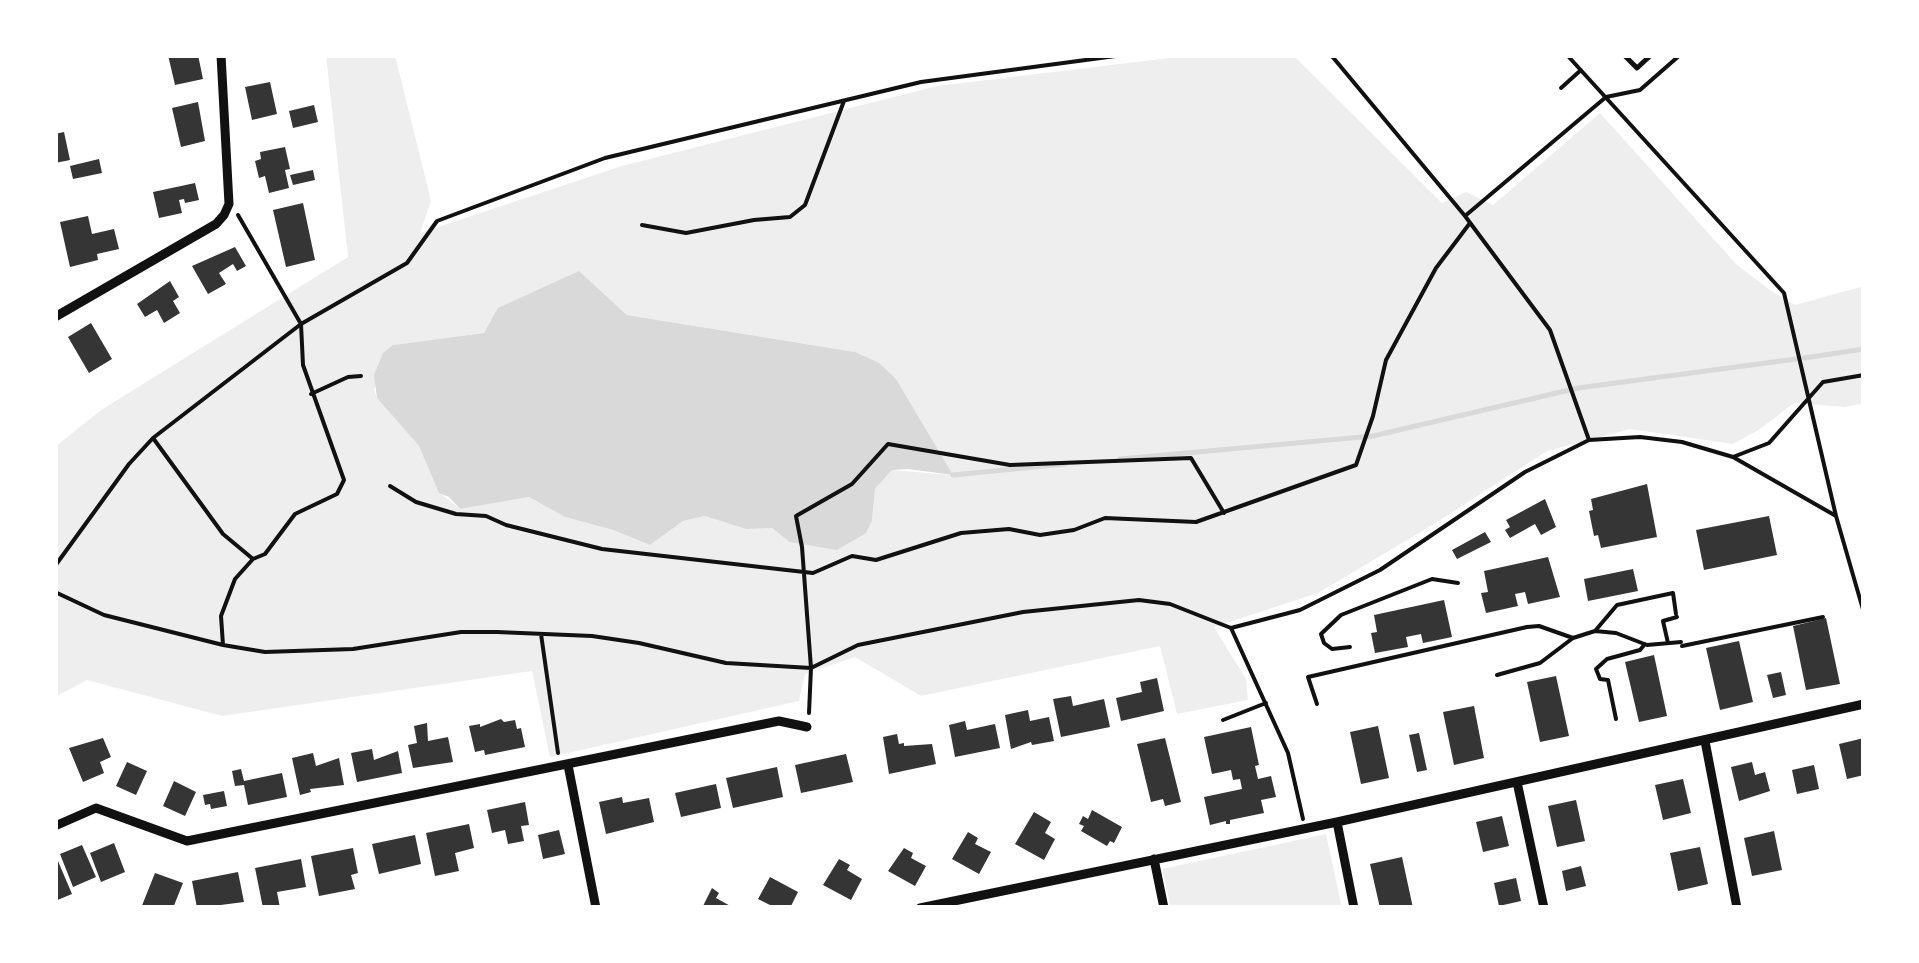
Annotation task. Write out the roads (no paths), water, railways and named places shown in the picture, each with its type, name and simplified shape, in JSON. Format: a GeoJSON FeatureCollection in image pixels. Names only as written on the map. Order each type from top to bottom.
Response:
{"type":"FeatureCollection","features":[{"type":"Feature","properties":{"kind":"street"},"geometry":{"type":"LineString","coordinates":[[55,302],[56,316],[216,224],[229,204],[221,55]]}},
{"type":"Feature","properties":{"kind":"street"},"geometry":{"type":"LineString","coordinates":[[920,908],[974,902],[1864,704]]}},
{"type":"Feature","properties":{"kind":"street"},"geometry":{"type":"LineString","coordinates":[[55,826],[96,808],[187,841],[779,721],[807,728]]}},
{"type":"Feature","properties":{"kind":"street"},"geometry":{"type":"LineString","coordinates":[[1704,740],[1737,908]]}},
{"type":"Feature","properties":{"kind":"street"},"geometry":{"type":"LineString","coordinates":[[564,765],[596,908]]}},
{"type":"Feature","properties":{"kind":"street"},"geometry":{"type":"LineString","coordinates":[[1517,782],[1544,908]]}},
{"type":"Feature","properties":{"kind":"street"},"geometry":{"type":"LineString","coordinates":[[1337,822],[1354,908]]}},
{"type":"Feature","properties":{"kind":"street"},"geometry":{"type":"LineString","coordinates":[[1154,859],[1164,908]]}},
{"type":"Feature","properties":{"kind":"lane"},"geometry":{"type":"LineString","coordinates":[[1624,55],[1637,68],[1651,55]]}},
{"type":"Feature","properties":{"kind":"waterway"},"geometry":{"type":"LineString","coordinates":[[1804,358],[1864,349]]}},
{"type":"Feature","properties":{"kind":"waterway"},"geometry":{"type":"LineString","coordinates":[[1120,459],[1373,436],[1578,388],[1796,359]]}},
{"type":"Feature","properties":{"kind":"waterway"},"geometry":{"type":"LineString","coordinates":[[953,475],[1065,464]]}}]}
